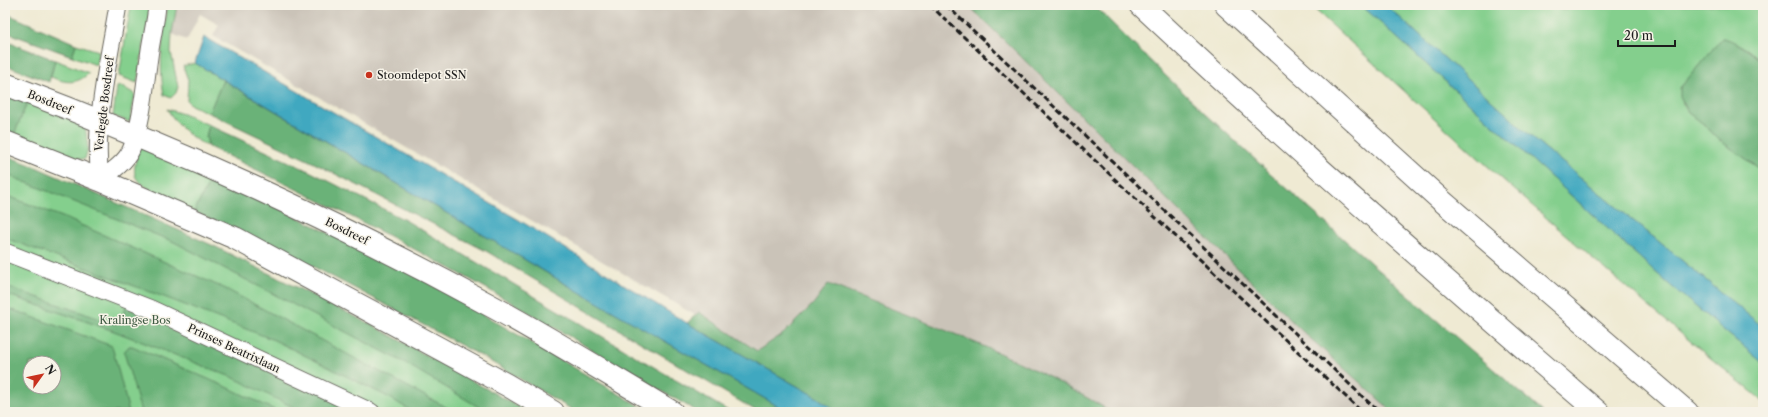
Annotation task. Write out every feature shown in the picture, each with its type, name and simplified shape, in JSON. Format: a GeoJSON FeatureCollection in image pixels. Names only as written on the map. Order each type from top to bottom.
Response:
{"type":"FeatureCollection","features":[{"type":"Feature","properties":{"kind":"highway"},"geometry":{"type":"LineString","coordinates":[[1141,5],[1323,173],[1416,256],[1598,412]]}},
{"type":"Feature","properties":{"kind":"highway"},"geometry":{"type":"LineString","coordinates":[[1226,5],[1435,195],[1569,312],[1687,412]]}},
{"type":"Feature","properties":{"kind":"highway","name":"Bosdreef"},"geometry":{"type":"LineString","coordinates":[[5,84],[136,137],[291,204],[410,263],[542,334],[672,412]]}},
{"type":"Feature","properties":{"kind":"highway"},"geometry":{"type":"LineString","coordinates":[[5,142],[100,180],[235,238],[427,341],[553,412]]}},
{"type":"Feature","properties":{"kind":"street","name":"Verlegde Bosdreef"},"geometry":{"type":"LineString","coordinates":[[100,180],[97,157],[100,122],[118,5]]}},
{"type":"Feature","properties":{"kind":"street"},"geometry":{"type":"LineString","coordinates":[[100,180],[116,169],[125,159],[136,137],[158,5]]}},
{"type":"Feature","properties":{"kind":"street","name":"Prinses Beatrixlaan"},"geometry":{"type":"LineString","coordinates":[[5,252],[151,309],[371,412]]}},
{"type":"Feature","properties":{"kind":"shaded area"},"geometry":{"type":"Polygon","coordinates":[[[171,5],[968,5],[1302,331],[1393,412],[1095,412],[771,359],[213,36],[219,25],[200,14],[187,40],[167,32],[171,5]]]}},
{"type":"Feature","properties":{"kind":"green space"},"geometry":{"type":"Polygon","coordinates":[[[131,5],[151,5],[137,83],[119,76],[131,5]]]}},
{"type":"Feature","properties":{"kind":"green space"},"geometry":{"type":"Polygon","coordinates":[[[168,5],[177,5],[172,33],[171,52],[178,87],[176,93],[171,98],[164,95],[161,72],[163,38],[168,5]]]}},
{"type":"Feature","properties":{"kind":"green space"},"geometry":{"type":"Polygon","coordinates":[[[968,5],[1094,5],[1203,111],[1314,213],[1543,412],[1393,412],[1302,331],[968,5]]]}},
{"type":"Feature","properties":{"kind":"green space"},"geometry":{"type":"Polygon","coordinates":[[[1310,5],[1361,5],[1671,286],[1763,363],[1763,401],[1590,256],[1421,107],[1310,5]]]}},
{"type":"Feature","properties":{"kind":"green space"},"geometry":{"type":"Polygon","coordinates":[[[1386,5],[1550,5],[1553,8],[1567,9],[1567,5],[1763,5],[1763,63],[1744,48],[1722,38],[1680,88],[1683,104],[1688,112],[1706,126],[1718,139],[1763,171],[1763,327],[1535,140],[1386,5]]]}},
{"type":"Feature","properties":{"kind":"green space"},"geometry":{"type":"Polygon","coordinates":[[[5,13],[76,44],[72,56],[5,32],[5,13]]]}},
{"type":"Feature","properties":{"kind":"green space"},"geometry":{"type":"Polygon","coordinates":[[[1722,38],[1732,41],[1744,48],[1763,63],[1763,171],[1718,139],[1706,126],[1688,112],[1680,96],[1680,88],[1722,38]]]}},
{"type":"Feature","properties":{"kind":"green space"},"geometry":{"type":"Polygon","coordinates":[[[5,41],[55,60],[49,82],[5,65],[5,41]]]}},
{"type":"Feature","properties":{"kind":"green space"},"geometry":{"type":"Polygon","coordinates":[[[76,44],[99,51],[96,65],[72,56],[76,44]]]}},
{"type":"Feature","properties":{"kind":"green space"},"geometry":{"type":"Polygon","coordinates":[[[55,60],[89,73],[80,80],[71,82],[56,79],[51,77],[55,60]]]}},
{"type":"Feature","properties":{"kind":"green space"},"geometry":{"type":"Polygon","coordinates":[[[195,63],[223,80],[209,113],[191,105],[187,101],[188,80],[183,66],[195,63]]]}},
{"type":"Feature","properties":{"kind":"green space"},"geometry":{"type":"Polygon","coordinates":[[[223,80],[569,286],[788,412],[758,412],[486,251],[312,162],[209,113],[223,80]]]}},
{"type":"Feature","properties":{"kind":"green space"},"geometry":{"type":"Polygon","coordinates":[[[120,86],[134,93],[135,95],[130,122],[113,116],[117,87],[120,86]]]}},
{"type":"Feature","properties":{"kind":"green space"},"geometry":{"type":"Polygon","coordinates":[[[5,89],[29,98],[14,135],[5,131],[5,89]]]}},
{"type":"Feature","properties":{"kind":"green space"},"geometry":{"type":"Polygon","coordinates":[[[29,98],[85,125],[88,148],[85,159],[77,159],[14,135],[29,98]]]}},
{"type":"Feature","properties":{"kind":"green space"},"geometry":{"type":"Polygon","coordinates":[[[167,109],[209,125],[206,137],[209,147],[196,140],[185,131],[167,109]]]}},
{"type":"Feature","properties":{"kind":"green space"},"geometry":{"type":"Polygon","coordinates":[[[209,125],[311,172],[405,220],[730,412],[698,412],[448,267],[329,205],[209,147],[206,137],[209,125]]]}},
{"type":"Feature","properties":{"kind":"green space"},"geometry":{"type":"Polygon","coordinates":[[[139,145],[213,175],[194,212],[161,196],[143,185],[138,180],[135,175],[135,168],[139,145]]]}},
{"type":"Feature","properties":{"kind":"green space"},"geometry":{"type":"Polygon","coordinates":[[[5,155],[38,168],[214,246],[374,326],[528,412],[487,412],[405,363],[174,242],[5,174],[5,155]]]}},
{"type":"Feature","properties":{"kind":"green space","name":"Kralingse Bos"},"geometry":{"type":"Polygon","coordinates":[[[5,163],[144,222],[505,412],[5,412],[5,163]]]}},
{"type":"Feature","properties":{"kind":"green space"},"geometry":{"type":"Polygon","coordinates":[[[213,175],[429,283],[650,412],[576,412],[483,357],[276,247],[194,212],[213,175]]]}},
{"type":"Feature","properties":{"kind":"green space"},"geometry":{"type":"Polygon","coordinates":[[[5,195],[65,218],[226,289],[455,412],[413,412],[390,398],[274,340],[172,300],[5,238],[5,195]]]}},
{"type":"Feature","properties":{"kind":"green space"},"geometry":{"type":"Polygon","coordinates":[[[828,284],[988,348],[1062,384],[1112,412],[838,412],[818,398],[687,323],[699,312],[757,351],[783,334],[814,303],[828,284]]]}},
{"type":"Feature","properties":{"kind":"green space"},"geometry":{"type":"Polygon","coordinates":[[[5,286],[115,324],[122,319],[126,306],[373,412],[303,412],[234,378],[114,331],[5,294],[5,286]]]}},
{"type":"Feature","properties":{"kind":"green space"},"geometry":{"type":"Polygon","coordinates":[[[5,307],[112,346],[129,412],[5,412],[5,307]]]}},
{"type":"Feature","properties":{"kind":"green space"},"geometry":{"type":"Polygon","coordinates":[[[129,346],[229,388],[279,412],[141,412],[124,352],[129,346]]]}},
{"type":"Feature","properties":{"kind":"water"},"geometry":{"type":"Polygon","coordinates":[[[1361,5],[1386,5],[1535,140],[1763,327],[1763,363],[1671,286],[1361,5]]]}},
{"type":"Feature","properties":{"kind":"water"},"geometry":{"type":"Polygon","coordinates":[[[204,37],[519,220],[687,323],[818,398],[838,412],[788,412],[569,286],[195,63],[204,37]]]}},
{"type":"Feature","properties":{"kind":"railway"},"geometry":{"type":"LineString","coordinates":[[930,5],[1362,412]]}},
{"type":"Feature","properties":{"kind":"railway"},"geometry":{"type":"LineString","coordinates":[[946,5],[1379,412]]}},
{"type":"Feature","properties":{"kind":"place","name":"Stoomdepot SSN"},"geometry":{"type":"Point","coordinates":[369,75]}}]}
